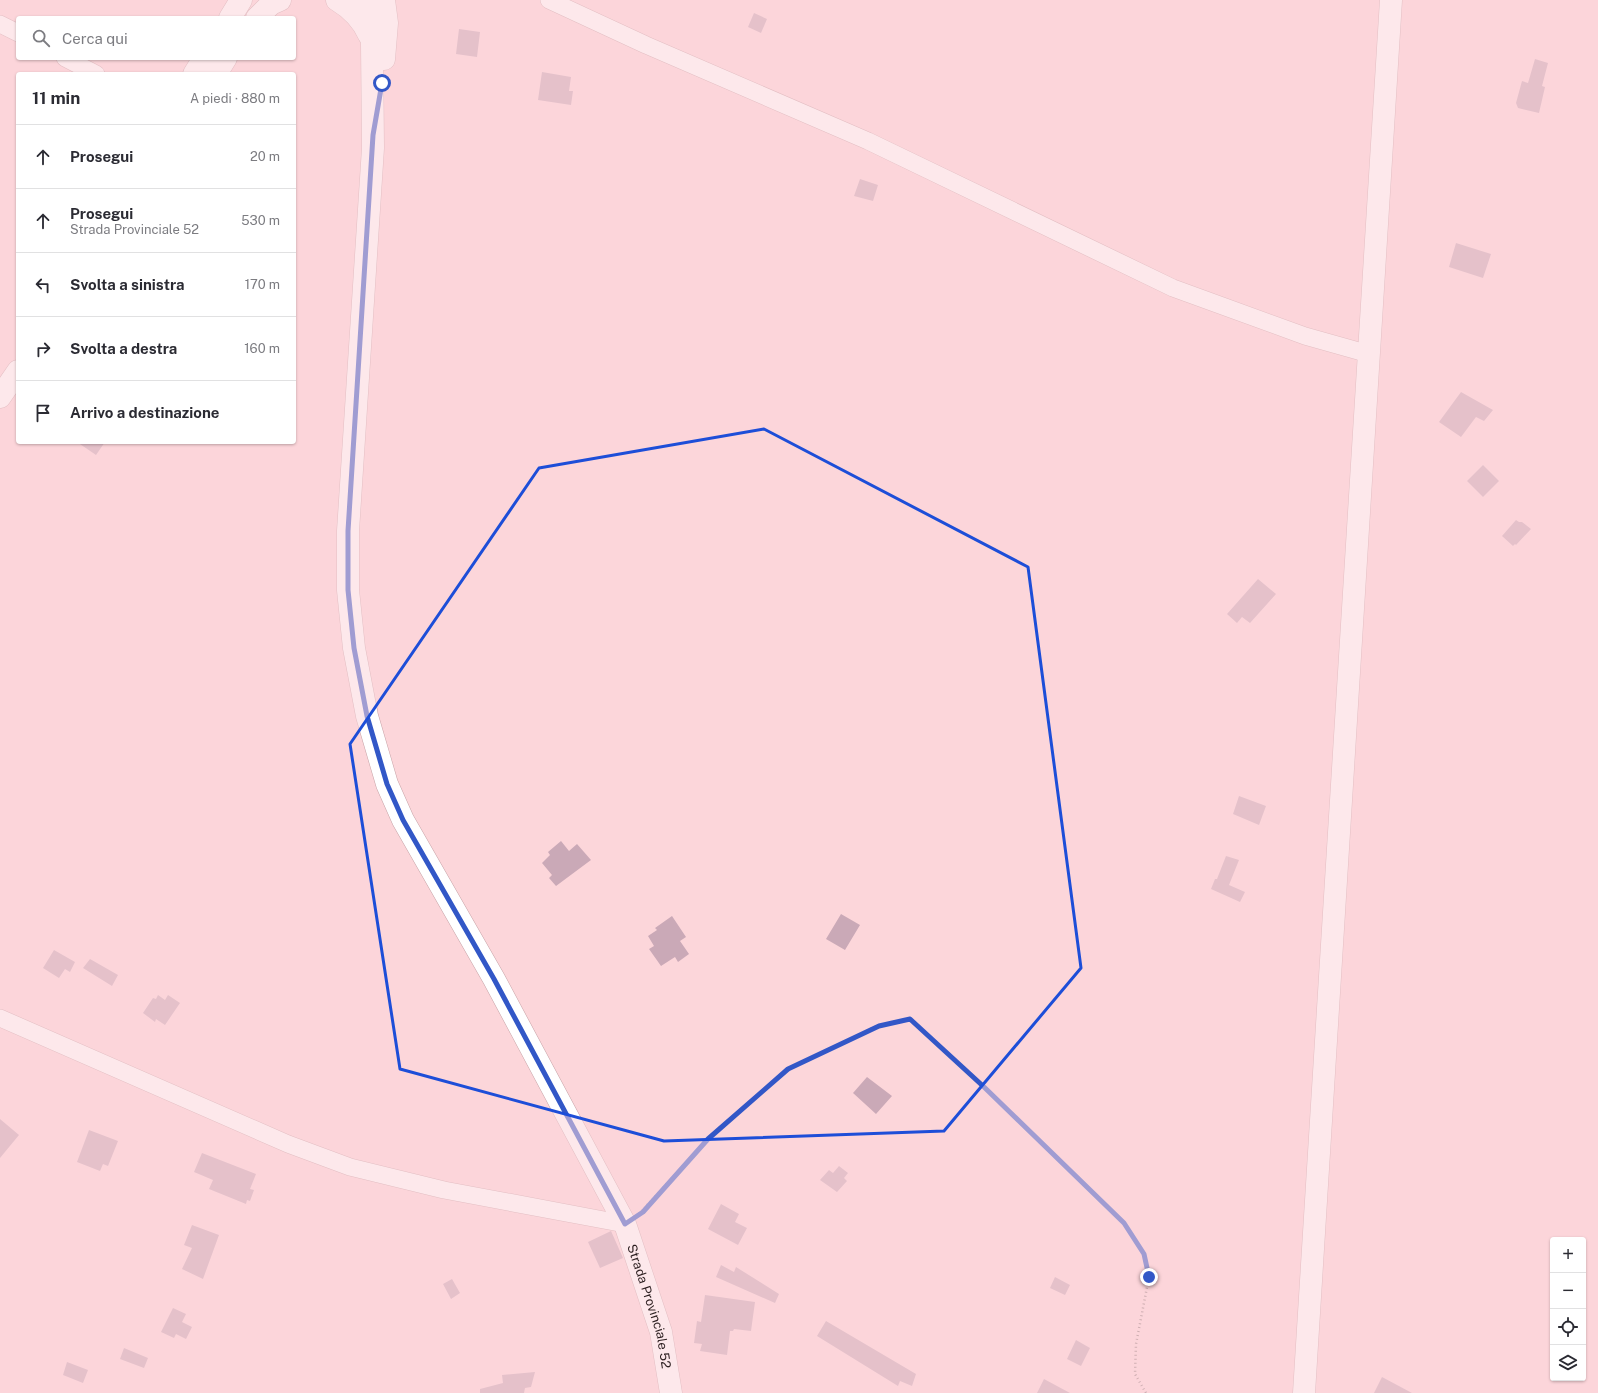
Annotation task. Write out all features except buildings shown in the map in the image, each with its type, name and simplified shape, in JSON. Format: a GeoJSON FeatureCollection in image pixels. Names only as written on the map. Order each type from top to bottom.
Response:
{"type":"FeatureCollection","features":[{"type":"Feature","properties":{"kind":"main road"},"geometry":{"type":"LineString","coordinates":[[231,16],[241,0]]}},
{"type":"Feature","properties":{"kind":"main road"},"geometry":{"type":"LineString","coordinates":[[251,16],[262,0]]}},
{"type":"Feature","properties":{"kind":"main road"},"geometry":{"type":"LineString","coordinates":[[259,16],[271,4],[280,0]]}},
{"type":"Feature","properties":{"kind":"main road"},"geometry":{"type":"LineString","coordinates":[[337,0],[354,11],[360,19],[372,44]]}},
{"type":"Feature","properties":{"kind":"main road"},"geometry":{"type":"LineString","coordinates":[[367,0],[372,44],[373,135]]}},
{"type":"Feature","properties":{"kind":"main road"},"geometry":{"type":"LineString","coordinates":[[384,0],[387,23]]}},
{"type":"Feature","properties":{"kind":"main road"},"geometry":{"type":"LineString","coordinates":[[373,135],[382,83],[388,0]]}},
{"type":"Feature","properties":{"kind":"main road"},"geometry":{"type":"LineString","coordinates":[[1304,1393],[1391,0]]}},
{"type":"Feature","properties":{"kind":"main road"},"geometry":{"type":"LineString","coordinates":[[195,72],[203,60]]}},
{"type":"Feature","properties":{"kind":"main road"},"geometry":{"type":"LineString","coordinates":[[217,72],[225,60]]}},
{"type":"Feature","properties":{"kind":"main road","name":"Strada Provinciale 52"},"geometry":{"type":"LineString","coordinates":[[373,135],[348,531],[348,590],[354,641],[367,716],[387,784],[403,820],[494,979],[625,1224],[661,1332],[671,1393]]}},
{"type":"Feature","properties":{"kind":"main road"},"geometry":{"type":"LineString","coordinates":[[0,397],[16,374]]}},
{"type":"Feature","properties":{"kind":"street"},"geometry":{"type":"LineString","coordinates":[[549,0],[646,45],[868,142],[1173,288],[1305,336],[1369,354]]}},
{"type":"Feature","properties":{"kind":"street"},"geometry":{"type":"LineString","coordinates":[[0,24],[16,32]]}},
{"type":"Feature","properties":{"kind":"street"},"geometry":{"type":"LineString","coordinates":[[69,60],[92,72]]}},
{"type":"Feature","properties":{"kind":"street"},"geometry":{"type":"LineString","coordinates":[[0,1018],[281,1141],[350,1167],[444,1190],[625,1224]]}},
{"type":"Feature","properties":{"kind":"path"},"geometry":{"type":"LineString","coordinates":[[625,1224],[643,1212],[708,1139],[788,1069],[879,1026],[910,1019],[984,1087],[1124,1223],[1144,1254],[1149,1277],[1136,1344],[1135,1374],[1146,1393]]}},
{"type":"Feature","properties":{"kind":"highlighted area"},"geometry":{"type":"Polygon","coordinates":[[[764,429],[1028,567],[1081,968],[944,1131],[664,1141],[400,1069],[350,744],[539,468],[764,429]]]}},
{"type":"Feature","properties":{"kind":"route"},"geometry":{"type":"LineString","coordinates":[[382,83],[373,135],[348,531],[348,590],[354,648],[367,716],[387,784],[403,820],[494,979],[625,1224],[643,1212],[708,1139],[788,1069],[879,1026],[910,1019],[984,1087],[1124,1223],[1144,1254],[1149,1277]]}}]}
